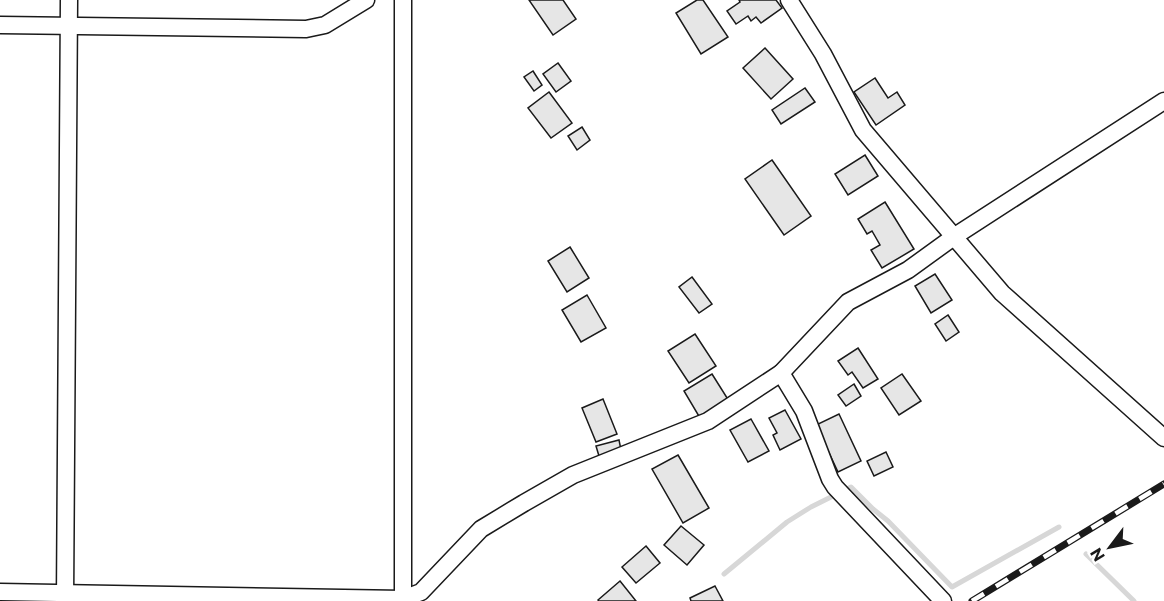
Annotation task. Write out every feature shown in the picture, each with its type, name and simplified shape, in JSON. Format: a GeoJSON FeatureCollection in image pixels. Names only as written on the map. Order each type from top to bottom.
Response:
{"type":"FeatureCollection","features":[{"type":"Feature","properties":{"kind":"street"},"geometry":{"type":"LineString","coordinates":[[65,597],[69,0]]}},
{"type":"Feature","properties":{"kind":"street"},"geometry":{"type":"LineString","coordinates":[[0,25],[306,29],[326,25],[366,0]]}},
{"type":"Feature","properties":{"kind":"street"},"geometry":{"type":"LineString","coordinates":[[403,0],[403,599]]}},
{"type":"Feature","properties":{"kind":"street"},"geometry":{"type":"LineString","coordinates":[[789,0],[823,54],[863,130],[1002,293],[1164,438]]}},
{"type":"Feature","properties":{"kind":"street"},"geometry":{"type":"LineString","coordinates":[[0,592],[65,597],[403,599],[420,592],[481,529],[573,475],[708,422],[781,373],[848,302],[908,270],[955,236],[1164,100]]}},
{"type":"Feature","properties":{"kind":"street"},"geometry":{"type":"LineString","coordinates":[[781,373],[804,411],[835,487],[943,601]]}},
{"type":"Feature","properties":{"kind":"building"},"geometry":{"type":"Polygon","coordinates":[[[529,0],[563,0],[576,19],[553,35],[529,0]]]}},
{"type":"Feature","properties":{"kind":"building"},"geometry":{"type":"Polygon","coordinates":[[[697,0],[703,0],[728,37],[701,54],[676,13],[697,0]]]}},
{"type":"Feature","properties":{"kind":"building"},"geometry":{"type":"Polygon","coordinates":[[[739,0],[776,0],[782,8],[761,23],[756,17],[751,21],[748,16],[736,24],[727,11],[740,2],[739,0]]]}},
{"type":"Feature","properties":{"kind":"building"},"geometry":{"type":"Polygon","coordinates":[[[765,48],[793,79],[771,99],[743,68],[765,48]]]}},
{"type":"Feature","properties":{"kind":"building"},"geometry":{"type":"Polygon","coordinates":[[[558,63],[571,81],[556,92],[543,74],[558,63]]]}},
{"type":"Feature","properties":{"kind":"building"},"geometry":{"type":"Polygon","coordinates":[[[533,71],[542,85],[534,91],[524,77],[533,71]]]}},
{"type":"Feature","properties":{"kind":"building"},"geometry":{"type":"Polygon","coordinates":[[[875,78],[888,98],[897,92],[905,105],[876,125],[854,92],[875,78]]]}},
{"type":"Feature","properties":{"kind":"building"},"geometry":{"type":"Polygon","coordinates":[[[805,88],[815,102],[781,124],[772,110],[805,88]]]}},
{"type":"Feature","properties":{"kind":"building"},"geometry":{"type":"Polygon","coordinates":[[[549,92],[572,123],[551,138],[528,108],[549,92]]]}},
{"type":"Feature","properties":{"kind":"building"},"geometry":{"type":"Polygon","coordinates":[[[582,127],[590,140],[577,150],[568,136],[582,127]]]}},
{"type":"Feature","properties":{"kind":"building"},"geometry":{"type":"Polygon","coordinates":[[[865,155],[878,176],[848,195],[835,174],[865,155]]]}},
{"type":"Feature","properties":{"kind":"building"},"geometry":{"type":"Polygon","coordinates":[[[772,160],[811,216],[784,235],[745,179],[772,160]]]}},
{"type":"Feature","properties":{"kind":"building"},"geometry":{"type":"Polygon","coordinates":[[[885,202],[914,249],[882,268],[871,250],[880,245],[872,231],[867,234],[858,219],[885,202]]]}},
{"type":"Feature","properties":{"kind":"building"},"geometry":{"type":"Polygon","coordinates":[[[570,247],[589,278],[567,292],[548,261],[570,247]]]}},
{"type":"Feature","properties":{"kind":"building"},"geometry":{"type":"Polygon","coordinates":[[[935,274],[952,300],[931,313],[915,286],[935,274]]]}},
{"type":"Feature","properties":{"kind":"building"},"geometry":{"type":"Polygon","coordinates":[[[692,277],[712,304],[699,313],[679,287],[692,277]]]}},
{"type":"Feature","properties":{"kind":"building"},"geometry":{"type":"Polygon","coordinates":[[[587,295],[606,328],[581,342],[562,310],[587,295]]]}},
{"type":"Feature","properties":{"kind":"building"},"geometry":{"type":"Polygon","coordinates":[[[948,315],[959,332],[946,341],[935,324],[948,315]]]}},
{"type":"Feature","properties":{"kind":"building"},"geometry":{"type":"Polygon","coordinates":[[[695,334],[716,366],[689,383],[668,351],[695,334]]]}},
{"type":"Feature","properties":{"kind":"building"},"geometry":{"type":"Polygon","coordinates":[[[858,348],[878,379],[863,388],[852,372],[848,375],[838,361],[858,348]]]}},
{"type":"Feature","properties":{"kind":"building"},"geometry":{"type":"Polygon","coordinates":[[[712,374],[729,401],[700,418],[684,391],[712,374]]]}},
{"type":"Feature","properties":{"kind":"building"},"geometry":{"type":"Polygon","coordinates":[[[902,374],[921,401],[899,415],[881,388],[902,374]]]}},
{"type":"Feature","properties":{"kind":"building"},"geometry":{"type":"Polygon","coordinates":[[[854,384],[861,396],[846,406],[838,395],[854,384]]]}},
{"type":"Feature","properties":{"kind":"building"},"geometry":{"type":"Polygon","coordinates":[[[603,399],[617,434],[596,442],[582,408],[603,399]]]}},
{"type":"Feature","properties":{"kind":"building"},"geometry":{"type":"Polygon","coordinates":[[[785,410],[801,439],[780,450],[773,435],[777,433],[769,418],[785,410]]]}},
{"type":"Feature","properties":{"kind":"building"},"geometry":{"type":"Polygon","coordinates":[[[839,414],[861,461],[838,472],[816,425],[839,414]]]}},
{"type":"Feature","properties":{"kind":"building"},"geometry":{"type":"Polygon","coordinates":[[[751,419],[769,451],[748,462],[730,430],[751,419]]]}},
{"type":"Feature","properties":{"kind":"building"},"geometry":{"type":"Polygon","coordinates":[[[619,440],[621,450],[599,456],[596,446],[619,440]]]}},
{"type":"Feature","properties":{"kind":"building"},"geometry":{"type":"Polygon","coordinates":[[[886,452],[893,467],[874,476],[867,461],[886,452]]]}},
{"type":"Feature","properties":{"kind":"building"},"geometry":{"type":"Polygon","coordinates":[[[678,455],[709,508],[683,523],[652,469],[678,455]]]}},
{"type":"Feature","properties":{"kind":"building"},"geometry":{"type":"Polygon","coordinates":[[[681,526],[704,545],[687,565],[664,545],[681,526]]]}},
{"type":"Feature","properties":{"kind":"building"},"geometry":{"type":"Polygon","coordinates":[[[646,546],[660,563],[636,583],[622,567],[646,546]]]}},
{"type":"Feature","properties":{"kind":"building"},"geometry":{"type":"Polygon","coordinates":[[[620,581],[636,601],[598,600],[620,581]]]}},
{"type":"Feature","properties":{"kind":"building"},"geometry":{"type":"Polygon","coordinates":[[[715,586],[723,601],[691,601],[690,598],[715,586]]]}},
{"type":"Feature","properties":{"kind":"waterway"},"geometry":{"type":"LineString","coordinates":[[724,574],[787,522],[851,487],[888,521],[952,587],[1059,527]]}},
{"type":"Feature","properties":{"kind":"waterway"},"geometry":{"type":"LineString","coordinates":[[1086,554],[1134,601]]}},
{"type":"Feature","properties":{"kind":"railway"},"geometry":{"type":"LineString","coordinates":[[972,601],[1164,484]]}}]}
